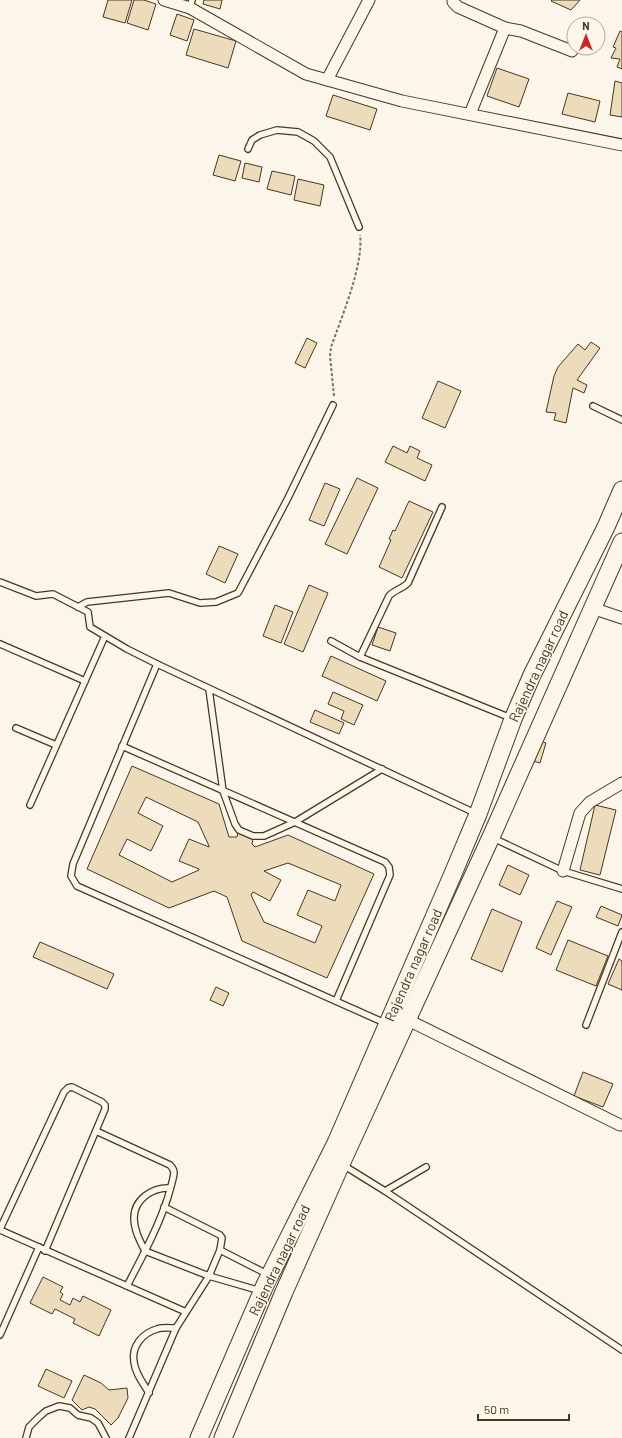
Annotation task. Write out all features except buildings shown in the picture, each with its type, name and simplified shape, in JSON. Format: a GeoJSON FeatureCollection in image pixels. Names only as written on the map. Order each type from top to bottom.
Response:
{"type":"FeatureCollection","features":[{"type":"Feature","properties":{"kind":"main road","name":"Rajendra nagar road"},"geometry":{"type":"LineString","coordinates":[[200,1438],[262,1292],[336,1143],[478,814],[513,719],[532,675],[606,527],[622,490]]}},
{"type":"Feature","properties":{"kind":"main road","name":"Rajendra nagar road"},"geometry":{"type":"LineString","coordinates":[[223,1438],[284,1292],[341,1164],[491,837],[622,542]]}},
{"type":"Feature","properties":{"kind":"main road"},"geometry":{"type":"LineString","coordinates":[[452,876],[469,884]]}},
{"type":"Feature","properties":{"kind":"street"},"geometry":{"type":"LineString","coordinates":[[164,0],[191,4],[306,74],[402,101],[622,145]]}},
{"type":"Feature","properties":{"kind":"street"},"geometry":{"type":"LineString","coordinates":[[327,80],[369,0]]}},
{"type":"Feature","properties":{"kind":"street"},"geometry":{"type":"LineString","coordinates":[[453,0],[458,7],[505,28],[521,31],[566,49]]}},
{"type":"Feature","properties":{"kind":"street"},"geometry":{"type":"LineString","coordinates":[[470,114],[505,28]]}},
{"type":"Feature","properties":{"kind":"street"},"geometry":{"type":"LineString","coordinates":[[592,608],[622,618]]}},
{"type":"Feature","properties":{"kind":"street"},"geometry":{"type":"LineString","coordinates":[[563,870],[580,813],[584,807],[622,783]]}},
{"type":"Feature","properties":{"kind":"street"},"geometry":{"type":"LineString","coordinates":[[408,1020],[620,1124]]}},
{"type":"Feature","properties":{"kind":"lane"},"geometry":{"type":"LineString","coordinates":[[248,149],[252,140],[260,135],[277,130],[298,132],[314,140],[330,158],[359,227]]}},
{"type":"Feature","properties":{"kind":"lane"},"geometry":{"type":"LineString","coordinates":[[78,607],[87,602],[169,592],[200,603],[216,602],[238,592],[288,498],[332,405]]}},
{"type":"Feature","properties":{"kind":"lane"},"geometry":{"type":"LineString","coordinates":[[593,406],[622,420]]}},
{"type":"Feature","properties":{"kind":"lane"},"geometry":{"type":"LineString","coordinates":[[360,657],[389,596],[392,592],[402,589],[408,583],[442,507]]}},
{"type":"Feature","properties":{"kind":"lane"},"geometry":{"type":"LineString","coordinates":[[0,582],[36,596],[52,594],[88,612],[90,627],[127,649],[209,689],[478,814]]}},
{"type":"Feature","properties":{"kind":"lane"},"geometry":{"type":"LineString","coordinates":[[30,805],[105,636]]}},
{"type":"Feature","properties":{"kind":"lane"},"geometry":{"type":"LineString","coordinates":[[331,642],[360,657],[513,719]]}},
{"type":"Feature","properties":{"kind":"lane"},"geometry":{"type":"LineString","coordinates":[[0,644],[85,681]]}},
{"type":"Feature","properties":{"kind":"lane"},"geometry":{"type":"LineString","coordinates":[[157,664],[73,864],[71,876],[77,886],[387,1024]]}},
{"type":"Feature","properties":{"kind":"lane"},"geometry":{"type":"LineString","coordinates":[[209,689],[223,791],[236,827],[239,830],[253,836],[264,836],[295,822],[382,769]]}},
{"type":"Feature","properties":{"kind":"lane"},"geometry":{"type":"LineString","coordinates":[[16,728],[56,745]]}},
{"type":"Feature","properties":{"kind":"lane"},"geometry":{"type":"LineString","coordinates":[[122,746],[385,862],[389,867],[390,874],[336,1001]]}},
{"type":"Feature","properties":{"kind":"lane"},"geometry":{"type":"LineString","coordinates":[[491,837],[563,870],[622,889]]}},
{"type":"Feature","properties":{"kind":"lane"},"geometry":{"type":"LineString","coordinates":[[586,1025],[622,932]]}},
{"type":"Feature","properties":{"kind":"lane"},"geometry":{"type":"LineString","coordinates":[[45,1251],[105,1109],[105,1105],[102,1102],[72,1087],[68,1088],[64,1092],[0,1229],[45,1251],[186,1312]]}},
{"type":"Feature","properties":{"kind":"lane"},"geometry":{"type":"LineString","coordinates":[[96,1131],[170,1165],[173,1168],[174,1173],[164,1207],[145,1251],[127,1286]]}},
{"type":"Feature","properties":{"kind":"lane"},"geometry":{"type":"LineString","coordinates":[[341,1164],[385,1191],[622,1350]]}},
{"type":"Feature","properties":{"kind":"lane"},"geometry":{"type":"LineString","coordinates":[[385,1191],[426,1167]]}},
{"type":"Feature","properties":{"kind":"lane"},"geometry":{"type":"LineString","coordinates":[[170,1188],[162,1188],[142,1197],[135,1209],[134,1218],[138,1239],[145,1251],[209,1276],[262,1292]]}},
{"type":"Feature","properties":{"kind":"lane"},"geometry":{"type":"LineString","coordinates":[[129,1438],[176,1328],[209,1276],[220,1250],[222,1241],[220,1235],[164,1207]]}},
{"type":"Feature","properties":{"kind":"lane"},"geometry":{"type":"LineString","coordinates":[[0,1335],[39,1247]]}},
{"type":"Feature","properties":{"kind":"lane"},"geometry":{"type":"LineString","coordinates":[[220,1250],[270,1276]]}},
{"type":"Feature","properties":{"kind":"lane"},"geometry":{"type":"LineString","coordinates":[[149,1393],[138,1375],[134,1361],[134,1351],[138,1340],[158,1328],[176,1328]]}},
{"type":"Feature","properties":{"kind":"lane"},"geometry":{"type":"LineString","coordinates":[[26,1438],[29,1426],[46,1411],[59,1406],[70,1408],[78,1415],[91,1418],[98,1423],[106,1438]]}},
{"type":"Feature","properties":{"kind":"path"},"geometry":{"type":"LineString","coordinates":[[332,405],[334,396],[330,356],[331,347],[356,273],[361,242],[359,227]]}}]}
